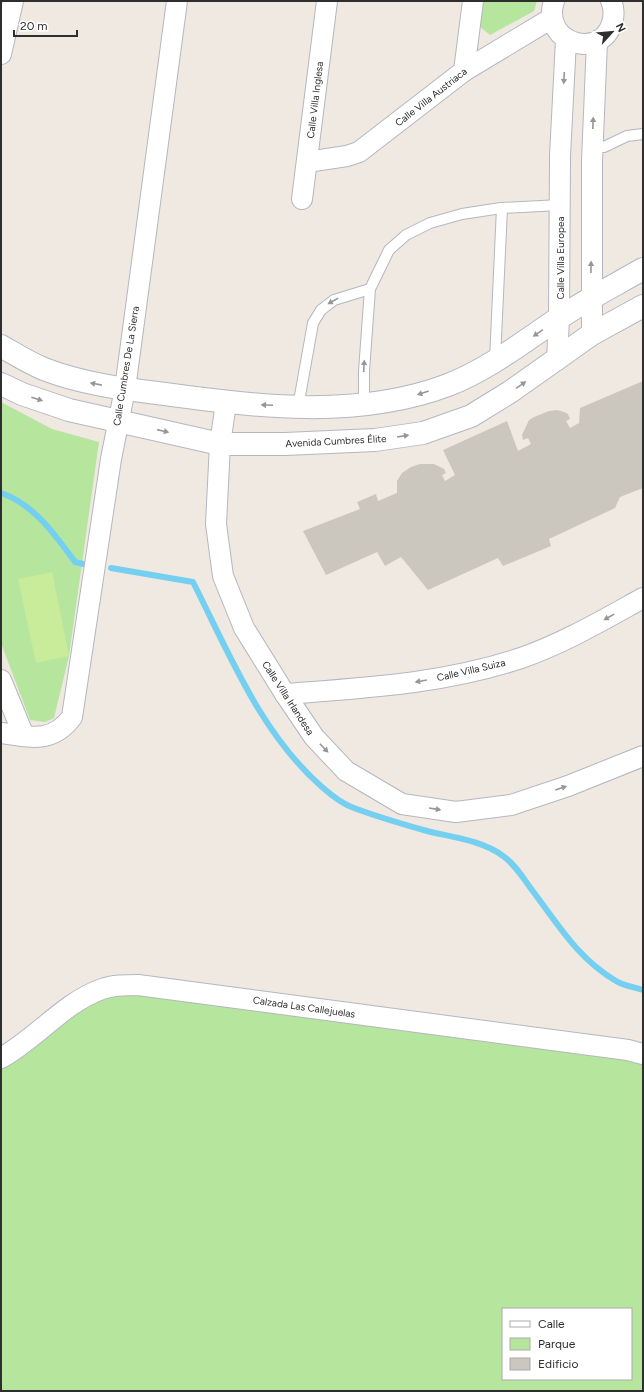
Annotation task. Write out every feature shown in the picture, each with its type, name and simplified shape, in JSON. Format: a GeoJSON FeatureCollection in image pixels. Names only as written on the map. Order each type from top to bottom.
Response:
{"type":"FeatureCollection","features":[{"type":"Feature","properties":{"kind":"street"},"geometry":{"type":"LineString","coordinates":[[1,54],[13,1]]}},
{"type":"Feature","properties":{"kind":"street","name":"Calle Cumbres De La Sierra"},"geometry":{"type":"LineString","coordinates":[[24,736],[50,736],[64,728],[72,717],[124,389],[177,1]]}},
{"type":"Feature","properties":{"kind":"street","name":"Calle Villa Inglesa"},"geometry":{"type":"LineString","coordinates":[[302,199],[327,1]]}},
{"type":"Feature","properties":{"kind":"street"},"geometry":{"type":"LineString","coordinates":[[464,70],[473,1]]}},
{"type":"Feature","properties":{"kind":"street"},"geometry":{"type":"LineString","coordinates":[[553,10],[557,30],[566,40],[576,44],[587,44],[597,41],[606,34],[612,25],[615,2]]}},
{"type":"Feature","properties":{"kind":"street","name":"Calle Villa Austriaca"},"geometry":{"type":"LineString","coordinates":[[307,162],[347,156],[358,152],[464,70],[553,10]]}},
{"type":"Feature","properties":{"kind":"street","name":"Calle Villa Europea"},"geometry":{"type":"LineString","coordinates":[[557,360],[559,318],[560,156],[566,40]]}},
{"type":"Feature","properties":{"kind":"street"},"geometry":{"type":"LineString","coordinates":[[592,334],[590,298],[592,154],[597,41]]}},
{"type":"Feature","properties":{"kind":"street"},"geometry":{"type":"LineString","coordinates":[[560,156],[592,154]]}},
{"type":"Feature","properties":{"kind":"street"},"geometry":{"type":"LineString","coordinates":[[1,346],[44,369],[88,382],[124,389],[226,403],[298,407],[364,405],[408,398],[449,385],[494,363],[590,298],[643,269]]}},
{"type":"Feature","properties":{"kind":"street","name":"Avenida Cumbres Élite"},"geometry":{"type":"LineString","coordinates":[[1,384],[22,394],[69,410],[220,444],[285,444],[375,440],[423,433],[470,416],[510,392],[592,334],[643,306]]}},
{"type":"Feature","properties":{"kind":"street","name":"Calle Villa Irlandesa"},"geometry":{"type":"LineString","coordinates":[[226,403],[220,444],[216,524],[223,576],[244,628],[285,694],[314,737],[346,771],[402,804],[456,812],[511,805],[568,786],[643,756]]}},
{"type":"Feature","properties":{"kind":"street","name":"Calle Villa Suiza"},"geometry":{"type":"LineString","coordinates":[[285,694],[392,686],[465,674],[521,658],[567,638],[643,598]]}},
{"type":"Feature","properties":{"kind":"street"},"geometry":{"type":"LineString","coordinates":[[1,680],[24,736],[1,733]]}},
{"type":"Feature","properties":{"kind":"street","name":"Calzada Las Callejuelas"},"geometry":{"type":"LineString","coordinates":[[1,1058],[81,1000],[102,989],[138,984],[635,1052],[643,1065]]}},
{"type":"Feature","properties":{"kind":"lane"},"geometry":{"type":"LineString","coordinates":[[592,154],[627,136],[643,134]]}},
{"type":"Feature","properties":{"kind":"lane"},"geometry":{"type":"LineString","coordinates":[[364,405],[364,371],[370,289],[389,250],[406,235],[430,223],[462,214],[502,208],[560,205]]}},
{"type":"Feature","properties":{"kind":"lane"},"geometry":{"type":"LineString","coordinates":[[494,363],[502,208]]}},
{"type":"Feature","properties":{"kind":"lane"},"geometry":{"type":"LineString","coordinates":[[298,407],[313,323],[321,310],[334,300],[370,289]]}},
{"type":"Feature","properties":{"kind":"green space"},"geometry":{"type":"Polygon","coordinates":[[[478,1],[537,1],[534,11],[490,35],[474,22],[478,1]]]}},
{"type":"Feature","properties":{"kind":"green space"},"geometry":{"type":"Polygon","coordinates":[[[1,402],[52,429],[99,442],[69,656],[54,718],[45,722],[30,720],[1,643],[1,402]]]}},
{"type":"Feature","properties":{"kind":"green space"},"geometry":{"type":"Polygon","coordinates":[[[52,572],[69,656],[36,663],[18,579],[52,572]]]}},
{"type":"Feature","properties":{"kind":"green space"},"geometry":{"type":"Polygon","coordinates":[[[134,987],[643,1060],[643,1391],[1,1391],[1,1061],[79,1009],[134,987]]]}},
{"type":"Feature","properties":{"kind":"building"},"geometry":{"type":"Polygon","coordinates":[[[643,381],[643,488],[620,497],[615,508],[549,539],[551,546],[503,566],[498,558],[428,590],[401,557],[385,566],[377,552],[326,575],[303,531],[360,509],[357,502],[376,494],[378,501],[397,493],[397,481],[402,473],[411,467],[420,464],[434,464],[444,469],[446,473],[442,475],[445,481],[455,475],[443,450],[507,421],[518,451],[531,444],[528,438],[523,440],[522,435],[529,420],[534,417],[549,411],[557,410],[564,412],[568,414],[570,419],[566,421],[570,428],[579,423],[580,408],[643,381]]]}},
{"type":"Feature","properties":{"kind":"waterway"},"geometry":{"type":"LineString","coordinates":[[1,493],[13,498],[34,513],[52,532],[75,562],[87,565]]}},
{"type":"Feature","properties":{"kind":"waterway"},"geometry":{"type":"LineString","coordinates":[[111,568],[193,582],[248,691],[264,718],[281,743],[300,766],[329,793],[345,804],[363,811],[427,831],[456,837],[486,846],[495,851],[507,859],[515,867],[569,940],[590,962],[619,983],[643,990]]}}]}
